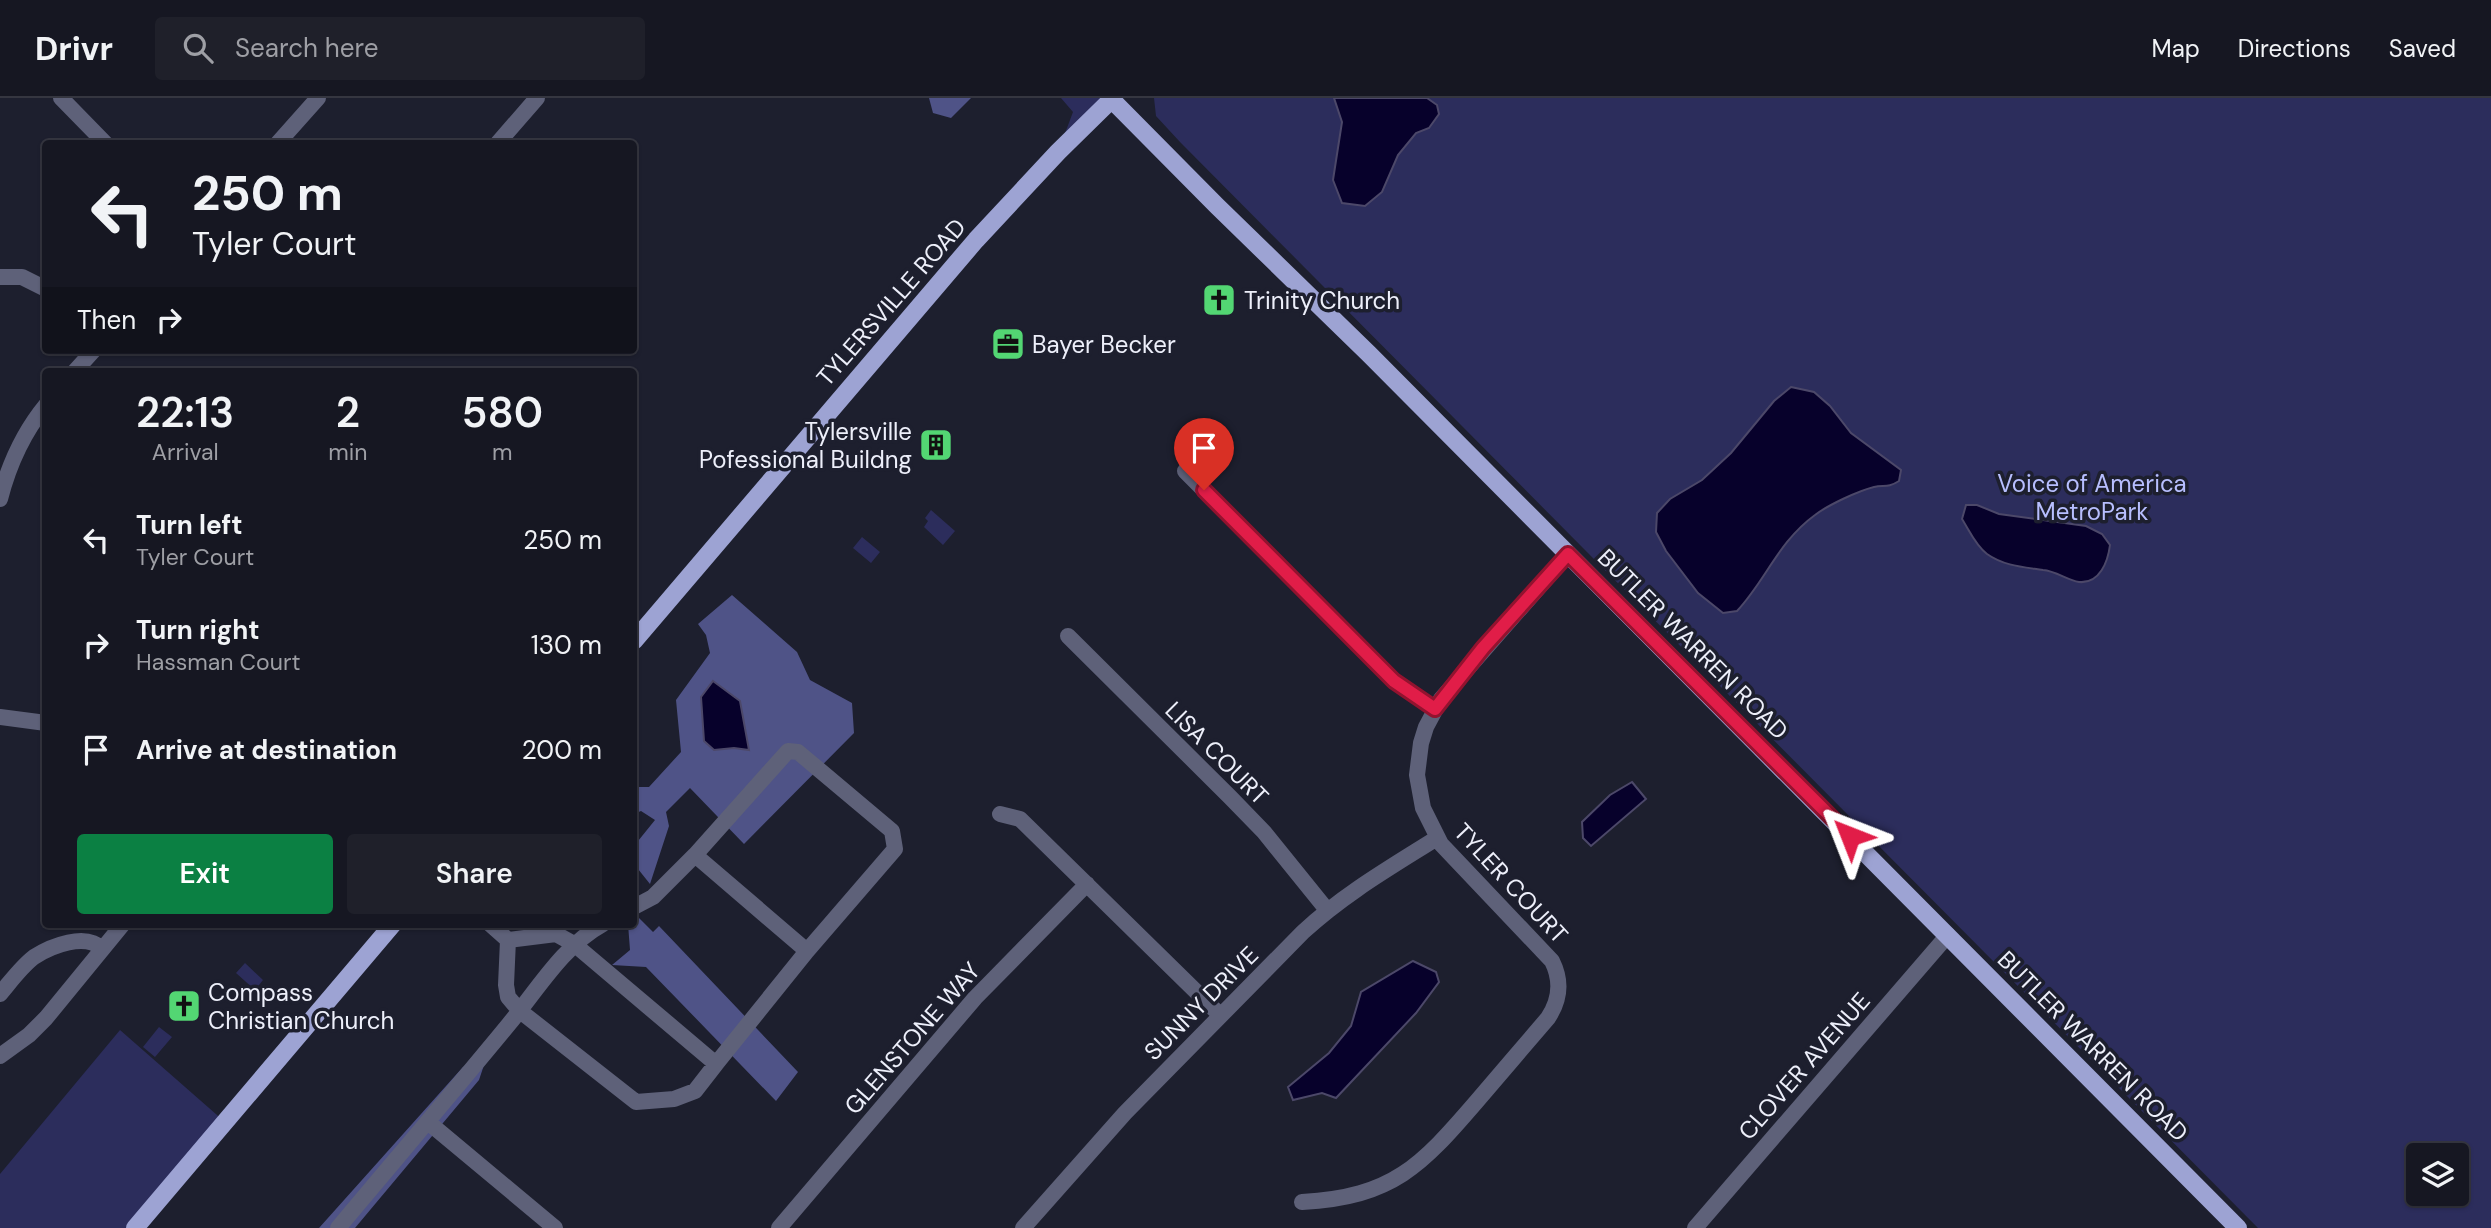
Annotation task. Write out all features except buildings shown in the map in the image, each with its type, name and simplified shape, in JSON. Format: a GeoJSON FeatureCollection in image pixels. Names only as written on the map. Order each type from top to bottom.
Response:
{"type":"FeatureCollection","features":[{"type":"Feature","properties":{"kind":"main road","name":"BUTLER WARREN ROAD"},"geometry":{"type":"LineString","coordinates":[[1111,99],[1369,354],[2238,1228]]}},
{"type":"Feature","properties":{"kind":"main road","name":"TYLERSVILLE ROAD"},"geometry":{"type":"LineString","coordinates":[[637,637],[976,240],[1111,99]]}},
{"type":"Feature","properties":{"kind":"main road"},"geometry":{"type":"LineString","coordinates":[[135,1228],[390,928]]}},
{"type":"Feature","properties":{"kind":"street"},"geometry":{"type":"LineString","coordinates":[[61,98],[102,140]]}},
{"type":"Feature","properties":{"kind":"street"},"geometry":{"type":"LineString","coordinates":[[281,140],[318,98]]}},
{"type":"Feature","properties":{"kind":"street"},"geometry":{"type":"LineString","coordinates":[[500,140],[532,104],[515,98]]}},
{"type":"Feature","properties":{"kind":"street"},"geometry":{"type":"LineString","coordinates":[[0,277],[22,277],[42,287]]}},
{"type":"Feature","properties":{"kind":"street"},"geometry":{"type":"LineString","coordinates":[[78,368],[90,354]]}},
{"type":"Feature","properties":{"kind":"street"},"geometry":{"type":"LineString","coordinates":[[0,499],[16,453],[26,432],[42,410]]}},
{"type":"Feature","properties":{"kind":"street"},"geometry":{"type":"LineString","coordinates":[[1185,471],[1394,681],[1435,709]]}},
{"type":"Feature","properties":{"kind":"street","name":"TYLER COURT"},"geometry":{"type":"LineString","coordinates":[[1302,1202],[1357,1195],[1394,1180],[1414,1168],[1448,1135],[1548,1018],[1555,1005],[1559,982],[1552,961],[1457,863],[1437,838],[1423,808],[1417,775],[1420,743],[1435,709],[1483,648],[1568,554]]}},
{"type":"Feature","properties":{"kind":"street","name":"LISA COURT"},"geometry":{"type":"LineString","coordinates":[[1068,636],[1264,832],[1327,910]]}},
{"type":"Feature","properties":{"kind":"street"},"geometry":{"type":"LineString","coordinates":[[0,717],[42,722]]}},
{"type":"Feature","properties":{"kind":"street"},"geometry":{"type":"LineString","coordinates":[[508,940],[508,997],[520,1011],[636,1102],[674,1099],[695,1091],[807,951],[895,849],[892,831],[798,752],[788,751],[695,855],[653,897],[637,905]]}},
{"type":"Feature","properties":{"kind":"street"},"geometry":{"type":"LineString","coordinates":[[1000,814],[1020,819],[1220,1015]]}},
{"type":"Feature","properties":{"kind":"street","name":"SUNNY DRIVE"},"geometry":{"type":"LineString","coordinates":[[1023,1228],[1084,1157],[1220,1015],[1327,910],[1437,838]]}},
{"type":"Feature","properties":{"kind":"street"},"geometry":{"type":"LineString","coordinates":[[695,855],[807,951]]}},
{"type":"Feature","properties":{"kind":"street","name":"GLENSTONE WAY"},"geometry":{"type":"LineString","coordinates":[[779,1228],[975,998],[1087,884]]}},
{"type":"Feature","properties":{"kind":"street"},"geometry":{"type":"LineString","coordinates":[[0,1056],[29,1035],[46,1018],[120,928]]}},
{"type":"Feature","properties":{"kind":"street"},"geometry":{"type":"LineString","coordinates":[[494,928],[508,940],[556,934],[574,944],[716,1064]]}},
{"type":"Feature","properties":{"kind":"street"},"geometry":{"type":"LineString","coordinates":[[338,1228],[574,944],[596,928]]}},
{"type":"Feature","properties":{"kind":"street","name":"CLOVER AVENUE"},"geometry":{"type":"LineString","coordinates":[[1695,1228],[1948,935]]}},
{"type":"Feature","properties":{"kind":"street"},"geometry":{"type":"LineString","coordinates":[[0,994],[21,969],[47,950],[78,941],[88,941],[102,948]]}},
{"type":"Feature","properties":{"kind":"street"},"geometry":{"type":"LineString","coordinates":[[428,1122],[555,1228]]}},
{"type":"Feature","properties":{"kind":"green space"},"geometry":{"type":"Polygon","coordinates":[[[1061,98],[1110,98],[1058,152],[1073,112],[1061,98]]]}},
{"type":"Feature","properties":{"kind":"green space","name":"Voice of America MetroPark"},"geometry":{"type":"Polygon","coordinates":[[[1154,98],[2491,98],[2491,1228],[2258,1228],[1156,116],[1154,98]]]}},
{"type":"Feature","properties":{"kind":"green space"},"geometry":{"type":"Polygon","coordinates":[[[931,510],[955,531],[943,545],[924,527],[928,521],[925,518],[931,510]]]}},
{"type":"Feature","properties":{"kind":"green space"},"geometry":{"type":"Polygon","coordinates":[[[862,537],[880,552],[871,563],[853,548],[862,537]]]}},
{"type":"Feature","properties":{"kind":"green space"},"geometry":{"type":"Polygon","coordinates":[[[245,963],[263,980],[255,990],[236,973],[245,963]]]}},
{"type":"Feature","properties":{"kind":"green space"},"geometry":{"type":"Polygon","coordinates":[[[159,1027],[172,1037],[155,1057],[143,1047],[159,1027]]]}},
{"type":"Feature","properties":{"kind":"green space"},"geometry":{"type":"Polygon","coordinates":[[[120,1030],[225,1122],[135,1228],[0,1228],[0,1174],[120,1030]]]}},
{"type":"Feature","properties":{"kind":"shaded area"},"geometry":{"type":"Polygon","coordinates":[[[929,98],[971,98],[951,118],[933,113],[929,98]]]}},
{"type":"Feature","properties":{"kind":"shaded area"},"geometry":{"type":"Polygon","coordinates":[[[1334,98],[1427,98],[1437,105],[1439,114],[1429,128],[1416,133],[1398,155],[1382,192],[1365,206],[1342,203],[1333,180],[1342,122],[1334,98]]]}},
{"type":"Feature","properties":{"kind":"shaded area"},"geometry":{"type":"Polygon","coordinates":[[[1791,387],[1814,392],[1830,406],[1851,433],[1901,470],[1899,481],[1860,492],[1815,515],[1791,537],[1737,611],[1723,613],[1698,593],[1666,551],[1656,532],[1657,513],[1670,499],[1702,480],[1731,453],[1774,401],[1791,387]]]}},
{"type":"Feature","properties":{"kind":"shaded area"},"geometry":{"type":"Polygon","coordinates":[[[1966,505],[1977,505],[1999,514],[2086,526],[2102,534],[2110,545],[2105,564],[2098,575],[2086,582],[2079,582],[2048,571],[2000,561],[1983,551],[1973,538],[1962,519],[1966,505]]]}},
{"type":"Feature","properties":{"kind":"shaded area"},"geometry":{"type":"Polygon","coordinates":[[[732,595],[797,652],[810,680],[852,703],[854,733],[744,844],[690,788],[666,812],[669,826],[650,884],[637,868],[637,842],[655,820],[641,811],[637,813],[637,787],[649,787],[681,752],[676,700],[710,653],[706,635],[698,624],[732,595]]]}},
{"type":"Feature","properties":{"kind":"shaded area"},"geometry":{"type":"Polygon","coordinates":[[[713,681],[740,701],[749,750],[714,750],[704,741],[701,697],[713,681]]]}},
{"type":"Feature","properties":{"kind":"shaded area"},"geometry":{"type":"Polygon","coordinates":[[[1632,782],[1646,799],[1591,846],[1583,838],[1582,822],[1610,795],[1632,782]]]}},
{"type":"Feature","properties":{"kind":"shaded area"},"geometry":{"type":"Polygon","coordinates":[[[637,916],[653,932],[659,926],[798,1072],[776,1101],[646,967],[612,965],[630,950],[628,928],[637,928],[637,916]]]}},
{"type":"Feature","properties":{"kind":"shaded area"},"geometry":{"type":"Polygon","coordinates":[[[1413,961],[1436,972],[1439,982],[1416,1013],[1336,1098],[1322,1093],[1293,1100],[1288,1087],[1329,1053],[1351,1026],[1361,992],[1413,961]]]}},
{"type":"Feature","properties":{"kind":"shaded area"},"geometry":{"type":"Polygon","coordinates":[[[486,1059],[479,1080],[355,1228],[319,1228],[463,1067],[486,1059]]]}},
{"type":"Feature","properties":{"kind":"place","name":"Trinity Church"},"geometry":{"type":"Point","coordinates":[1219,300]}},
{"type":"Feature","properties":{"kind":"place","name":"Bayer Becker"},"geometry":{"type":"Point","coordinates":[1008,344]}},
{"type":"Feature","properties":{"kind":"place","name":"Tylersville Pofessional Buildng"},"geometry":{"type":"Point","coordinates":[936,445]}},
{"type":"Feature","properties":{"kind":"place","name":"Compass Christian Church"},"geometry":{"type":"Point","coordinates":[184,1006]}},
{"type":"Feature","properties":{"kind":"route"},"geometry":{"type":"LineString","coordinates":[[1204,490],[1394,681],[1435,709],[1483,648],[1568,554],[1850,836]]}}]}
